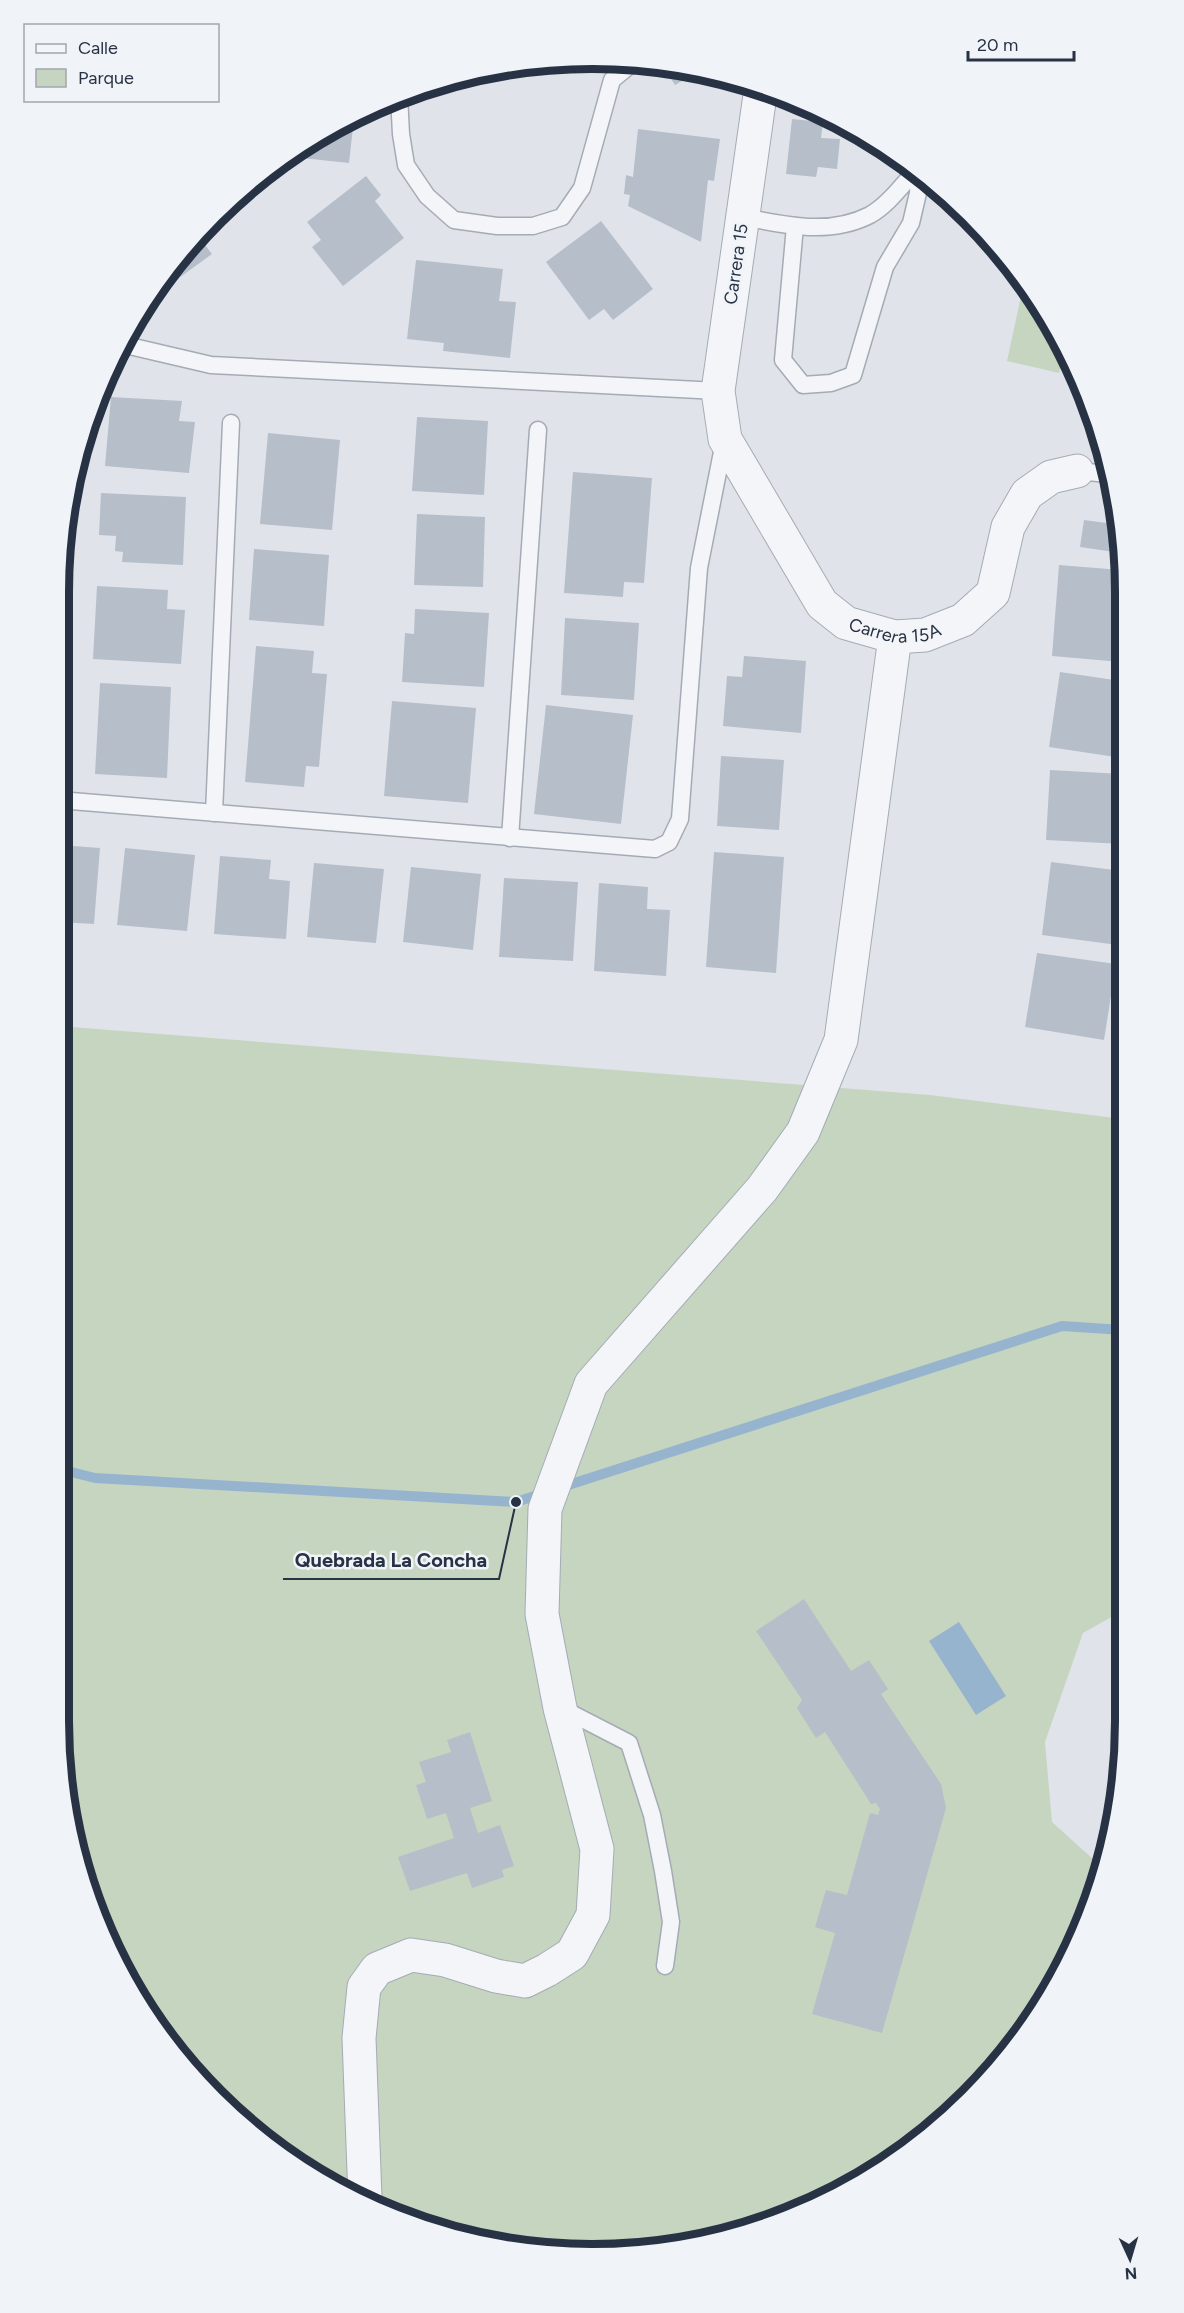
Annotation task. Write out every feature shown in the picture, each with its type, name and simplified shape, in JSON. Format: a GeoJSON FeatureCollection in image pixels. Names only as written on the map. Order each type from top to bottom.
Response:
{"type":"FeatureCollection","features":[{"type":"Feature","properties":{"kind":"street","name":"Carrera 15"},"geometry":{"type":"LineString","coordinates":[[725,439],[718,391],[760,97]]}},
{"type":"Feature","properties":{"kind":"street","name":"Carrera 15A"},"geometry":{"type":"LineString","coordinates":[[725,439],[822,604],[846,623],[895,637],[925,635],[963,620],[993,593],[1008,527],[1027,494],[1051,477],[1093,473]]}},
{"type":"Feature","properties":{"kind":"street"},"geometry":{"type":"LineString","coordinates":[[365,2192],[359,2038],[364,1987],[377,1969],[411,1954],[445,1960],[496,1976],[525,1981],[572,1954],[593,1915],[597,1849],[560,1708],[542,1614],[545,1509],[591,1384],[762,1189],[803,1132],[841,1040],[895,637]]}},
{"type":"Feature","properties":{"kind":"lane"},"geometry":{"type":"LineString","coordinates":[[400,106],[406,165],[427,196],[454,220],[498,226],[533,226],[562,217],[582,188],[612,80],[624,70]]}},
{"type":"Feature","properties":{"kind":"lane"},"geometry":{"type":"LineString","coordinates":[[743,217],[795,226],[829,228],[872,214],[910,177]]}},
{"type":"Feature","properties":{"kind":"lane"},"geometry":{"type":"LineString","coordinates":[[795,226],[783,360],[803,385],[831,383],[853,375],[885,267],[911,223],[918,184]]}},
{"type":"Feature","properties":{"kind":"lane"},"geometry":{"type":"LineString","coordinates":[[131,346],[211,365],[718,391]]}},
{"type":"Feature","properties":{"kind":"lane"},"geometry":{"type":"LineString","coordinates":[[214,813],[231,423]]}},
{"type":"Feature","properties":{"kind":"lane"},"geometry":{"type":"LineString","coordinates":[[510,838],[538,430]]}},
{"type":"Feature","properties":{"kind":"lane"},"geometry":{"type":"LineString","coordinates":[[69,801],[655,849],[669,842],[680,819],[699,568],[725,439]]}},
{"type":"Feature","properties":{"kind":"lane"},"geometry":{"type":"LineString","coordinates":[[560,1708],[629,1743],[652,1815],[663,1871],[671,1922],[665,1966]]}},
{"type":"Feature","properties":{"kind":"green space"},"geometry":{"type":"Polygon","coordinates":[[[1022,294],[1061,362],[1059,373],[1007,361],[1022,294]]]}},
{"type":"Feature","properties":{"kind":"green space"},"geometry":{"type":"Polygon","coordinates":[[[69,1027],[930,1095],[1115,1118],[1115,1615],[1083,1633],[1045,1742],[1052,1822],[1095,1861],[1075,1921],[1061,1952],[1027,2012],[985,2066],[937,2114],[883,2156],[854,2174],[792,2204],[727,2226],[660,2240],[592,2244],[524,2240],[457,2226],[392,2204],[330,2174],[274,2136],[222,2091],[199,2066],[157,2012],[123,1952],[109,1921],[97,1889],[79,1823],[73,1789],[69,1721],[69,1027]]]}},
{"type":"Feature","properties":{"kind":"water"},"geometry":{"type":"Polygon","coordinates":[[[959,1622],[1006,1696],[976,1715],[929,1641],[959,1622]]]}},
{"type":"Feature","properties":{"kind":"building"},"geometry":{"type":"Polygon","coordinates":[[[668,74],[687,78],[675,85],[668,74]]]}},
{"type":"Feature","properties":{"kind":"building"},"geometry":{"type":"Polygon","coordinates":[[[792,119],[820,122],[823,123],[821,138],[840,139],[837,169],[818,167],[816,177],[786,174],[792,119]]]}},
{"type":"Feature","properties":{"kind":"building"},"geometry":{"type":"Polygon","coordinates":[[[353,127],[349,163],[302,156],[353,127]]]}},
{"type":"Feature","properties":{"kind":"building"},"geometry":{"type":"Polygon","coordinates":[[[638,129],[720,139],[714,181],[708,180],[701,242],[628,206],[630,195],[624,194],[626,175],[633,177],[638,129]]]}},
{"type":"Feature","properties":{"kind":"building"},"geometry":{"type":"Polygon","coordinates":[[[366,176],[381,195],[375,201],[404,238],[343,286],[312,247],[321,240],[307,222],[366,176]]]}},
{"type":"Feature","properties":{"kind":"building"},"geometry":{"type":"Polygon","coordinates":[[[601,221],[653,289],[613,320],[604,309],[589,320],[546,262],[601,221]]]}},
{"type":"Feature","properties":{"kind":"building"},"geometry":{"type":"Polygon","coordinates":[[[203,243],[212,254],[172,283],[177,274],[203,243]]]}},
{"type":"Feature","properties":{"kind":"building"},"geometry":{"type":"Polygon","coordinates":[[[416,260],[503,269],[499,301],[516,302],[510,358],[443,351],[444,343],[407,339],[416,260]]]}},
{"type":"Feature","properties":{"kind":"building"},"geometry":{"type":"Polygon","coordinates":[[[111,397],[182,401],[179,421],[195,422],[189,473],[105,466],[111,397]]]}},
{"type":"Feature","properties":{"kind":"building"},"geometry":{"type":"Polygon","coordinates":[[[417,417],[488,421],[484,495],[412,491],[417,417]]]}},
{"type":"Feature","properties":{"kind":"building"},"geometry":{"type":"Polygon","coordinates":[[[268,433],[340,440],[332,530],[260,524],[268,433]]]}},
{"type":"Feature","properties":{"kind":"building"},"geometry":{"type":"Polygon","coordinates":[[[573,472],[652,478],[644,583],[624,582],[623,597],[564,593],[573,472]]]}},
{"type":"Feature","properties":{"kind":"building"},"geometry":{"type":"Polygon","coordinates":[[[101,493],[186,497],[183,565],[122,562],[123,552],[115,551],[116,536],[99,535],[101,493]]]}},
{"type":"Feature","properties":{"kind":"building"},"geometry":{"type":"Polygon","coordinates":[[[417,514],[485,517],[483,587],[414,585],[417,514]]]}},
{"type":"Feature","properties":{"kind":"building"},"geometry":{"type":"Polygon","coordinates":[[[1084,520],[1111,524],[1113,552],[1080,547],[1084,520]]]}},
{"type":"Feature","properties":{"kind":"building"},"geometry":{"type":"Polygon","coordinates":[[[254,549],[329,555],[324,626],[249,620],[254,549]]]}},
{"type":"Feature","properties":{"kind":"building"},"geometry":{"type":"Polygon","coordinates":[[[1059,565],[1114,569],[1115,661],[1052,656],[1059,565]]]}},
{"type":"Feature","properties":{"kind":"building"},"geometry":{"type":"Polygon","coordinates":[[[97,586],[168,590],[167,609],[185,610],[181,664],[93,659],[97,586]]]}},
{"type":"Feature","properties":{"kind":"building"},"geometry":{"type":"Polygon","coordinates":[[[415,609],[489,613],[484,687],[402,682],[405,633],[414,634],[415,609]]]}},
{"type":"Feature","properties":{"kind":"building"},"geometry":{"type":"Polygon","coordinates":[[[565,618],[639,623],[634,700],[561,695],[565,618]]]}},
{"type":"Feature","properties":{"kind":"building"},"geometry":{"type":"Polygon","coordinates":[[[256,646],[314,651],[312,673],[327,674],[319,767],[306,766],[304,787],[245,782],[256,646]]]}},
{"type":"Feature","properties":{"kind":"building"},"geometry":{"type":"Polygon","coordinates":[[[744,656],[806,661],[801,733],[723,726],[727,676],[742,677],[744,656]]]}},
{"type":"Feature","properties":{"kind":"building"},"geometry":{"type":"Polygon","coordinates":[[[1060,672],[1115,680],[1115,757],[1049,747],[1060,672]]]}},
{"type":"Feature","properties":{"kind":"building"},"geometry":{"type":"Polygon","coordinates":[[[100,683],[171,687],[167,778],[95,774],[100,683]]]}},
{"type":"Feature","properties":{"kind":"building"},"geometry":{"type":"Polygon","coordinates":[[[392,701],[476,708],[468,803],[384,796],[392,701]]]}},
{"type":"Feature","properties":{"kind":"building"},"geometry":{"type":"Polygon","coordinates":[[[546,705],[633,715],[621,824],[534,814],[546,705]]]}},
{"type":"Feature","properties":{"kind":"building"},"geometry":{"type":"Polygon","coordinates":[[[721,756],[784,760],[779,830],[717,826],[721,756]]]}},
{"type":"Feature","properties":{"kind":"building"},"geometry":{"type":"Polygon","coordinates":[[[1050,770],[1115,774],[1115,844],[1046,840],[1050,770]]]}},
{"type":"Feature","properties":{"kind":"building"},"geometry":{"type":"Polygon","coordinates":[[[69,846],[100,848],[94,924],[69,923],[69,846]]]}},
{"type":"Feature","properties":{"kind":"building"},"geometry":{"type":"Polygon","coordinates":[[[125,848],[195,855],[187,931],[117,925],[125,848]]]}},
{"type":"Feature","properties":{"kind":"building"},"geometry":{"type":"Polygon","coordinates":[[[714,852],[784,857],[776,973],[706,967],[714,852]]]}},
{"type":"Feature","properties":{"kind":"building"},"geometry":{"type":"Polygon","coordinates":[[[220,856],[271,860],[269,879],[290,881],[286,939],[214,934],[220,856]]]}},
{"type":"Feature","properties":{"kind":"building"},"geometry":{"type":"Polygon","coordinates":[[[1051,862],[1115,870],[1115,945],[1042,935],[1051,862]]]}},
{"type":"Feature","properties":{"kind":"building"},"geometry":{"type":"Polygon","coordinates":[[[314,863],[384,869],[376,943],[307,937],[314,863]]]}},
{"type":"Feature","properties":{"kind":"building"},"geometry":{"type":"Polygon","coordinates":[[[411,867],[481,874],[473,950],[403,942],[411,867]]]}},
{"type":"Feature","properties":{"kind":"building"},"geometry":{"type":"Polygon","coordinates":[[[504,878],[578,882],[573,961],[499,957],[504,878]]]}},
{"type":"Feature","properties":{"kind":"building"},"geometry":{"type":"Polygon","coordinates":[[[599,883],[648,887],[647,909],[670,910],[666,976],[594,971],[599,883]]]}},
{"type":"Feature","properties":{"kind":"building"},"geometry":{"type":"Polygon","coordinates":[[[1037,953],[1115,964],[1104,1040],[1025,1027],[1037,953]]]}},
{"type":"Feature","properties":{"kind":"building"},"geometry":{"type":"Polygon","coordinates":[[[804,1599],[851,1671],[869,1660],[888,1689],[881,1694],[941,1784],[946,1808],[882,2033],[812,2014],[835,1933],[815,1927],[826,1890],[847,1895],[870,1813],[878,1815],[880,1809],[876,1803],[871,1804],[825,1732],[816,1738],[797,1708],[802,1700],[756,1631],[804,1599]]]}},
{"type":"Feature","properties":{"kind":"building"},"geometry":{"type":"Polygon","coordinates":[[[470,1732],[492,1801],[470,1808],[478,1833],[500,1825],[514,1866],[502,1870],[504,1877],[472,1888],[467,1873],[410,1891],[398,1857],[454,1838],[446,1813],[427,1819],[416,1785],[426,1782],[419,1762],[451,1752],[447,1740],[470,1732]]]}},
{"type":"Feature","properties":{"kind":"waterway"},"geometry":{"type":"LineString","coordinates":[[559,1488],[1062,1326],[1115,1329]]}},
{"type":"Feature","properties":{"kind":"waterway"},"geometry":{"type":"LineString","coordinates":[[69,1472],[95,1478],[516,1502],[544,1493]]}},
{"type":"Feature","properties":{"kind":"place","name":"Quebrada La Concha"},"geometry":{"type":"Point","coordinates":[516,1502]}}]}
